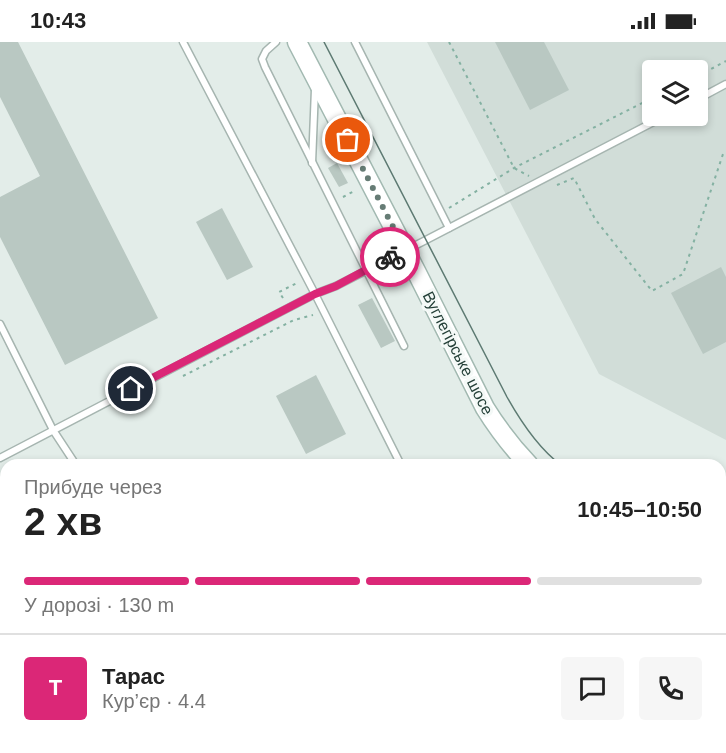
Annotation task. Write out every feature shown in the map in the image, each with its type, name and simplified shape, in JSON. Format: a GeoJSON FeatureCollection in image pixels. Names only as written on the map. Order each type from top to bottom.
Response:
{"type":"FeatureCollection","features":[{"type":"Feature","properties":{"kind":"street","name":"Вуглегірське шосе"},"geometry":{"type":"LineString","coordinates":[[297,42],[485,408],[497,428],[523,459]]}},
{"type":"Feature","properties":{"kind":"lane"},"geometry":{"type":"LineString","coordinates":[[183,42],[315,294],[398,459]]}},
{"type":"Feature","properties":{"kind":"lane"},"geometry":{"type":"LineString","coordinates":[[276,42],[266,51],[262,59],[269,76],[404,346]]}},
{"type":"Feature","properties":{"kind":"lane"},"geometry":{"type":"LineString","coordinates":[[355,42],[449,228]]}},
{"type":"Feature","properties":{"kind":"lane"},"geometry":{"type":"LineString","coordinates":[[312,163],[315,76]]}},
{"type":"Feature","properties":{"kind":"lane"},"geometry":{"type":"LineString","coordinates":[[708,94],[726,84]]}},
{"type":"Feature","properties":{"kind":"lane"},"geometry":{"type":"LineString","coordinates":[[0,458],[315,294],[336,286],[646,126]]}},
{"type":"Feature","properties":{"kind":"lane"},"geometry":{"type":"LineString","coordinates":[[0,324],[53,430],[72,459]]}},
{"type":"Feature","properties":{"kind":"path"},"geometry":{"type":"LineString","coordinates":[[708,71],[726,62]]}},
{"type":"Feature","properties":{"kind":"path"},"geometry":{"type":"LineString","coordinates":[[441,213],[513,168],[642,103]]}},
{"type":"Feature","properties":{"kind":"path"},"geometry":{"type":"LineString","coordinates":[[652,291],[683,274],[723,154],[726,152]]}},
{"type":"Feature","properties":{"kind":"path"},"geometry":{"type":"LineString","coordinates":[[332,203],[370,182]]}},
{"type":"Feature","properties":{"kind":"path"},"geometry":{"type":"LineString","coordinates":[[176,379],[294,320],[310,315],[325,315]]}},
{"type":"Feature","properties":{"kind":"shaded area"},"geometry":{"type":"Polygon","coordinates":[[[427,42],[726,42],[726,440],[599,374],[427,42]]]}},
{"type":"Feature","properties":{"kind":"building"},"geometry":{"type":"Polygon","coordinates":[[[0,42],[18,42],[158,318],[65,365],[0,237],[0,197],[40,176],[0,97],[0,42]]]}},
{"type":"Feature","properties":{"kind":"building"},"geometry":{"type":"Polygon","coordinates":[[[495,42],[544,42],[569,90],[530,110],[495,42]]]}},
{"type":"Feature","properties":{"kind":"building"},"geometry":{"type":"Polygon","coordinates":[[[337,163],[348,183],[339,187],[328,168],[337,163]]]}},
{"type":"Feature","properties":{"kind":"building"},"geometry":{"type":"Polygon","coordinates":[[[222,208],[253,267],[227,280],[196,222],[222,208]]]}},
{"type":"Feature","properties":{"kind":"building"},"geometry":{"type":"Polygon","coordinates":[[[721,267],[726,277],[726,342],[703,354],[671,293],[721,267]]]}},
{"type":"Feature","properties":{"kind":"building"},"geometry":{"type":"Polygon","coordinates":[[[372,298],[395,341],[381,348],[358,305],[372,298]]]}},
{"type":"Feature","properties":{"kind":"building"},"geometry":{"type":"Polygon","coordinates":[[[316,375],[346,434],[306,454],[276,396],[316,375]]]}},
{"type":"Feature","properties":{"kind":"tram line"},"geometry":{"type":"LineString","coordinates":[[324,42],[507,397],[531,434],[554,459]]}},
{"type":"Feature","properties":{"kind":"way so far"},"geometry":{"type":"LineString","coordinates":[[348,140],[405,250],[390,257]]}},
{"type":"Feature","properties":{"kind":"route"},"geometry":{"type":"LineString","coordinates":[[131,389],[390,257]]}}]}
